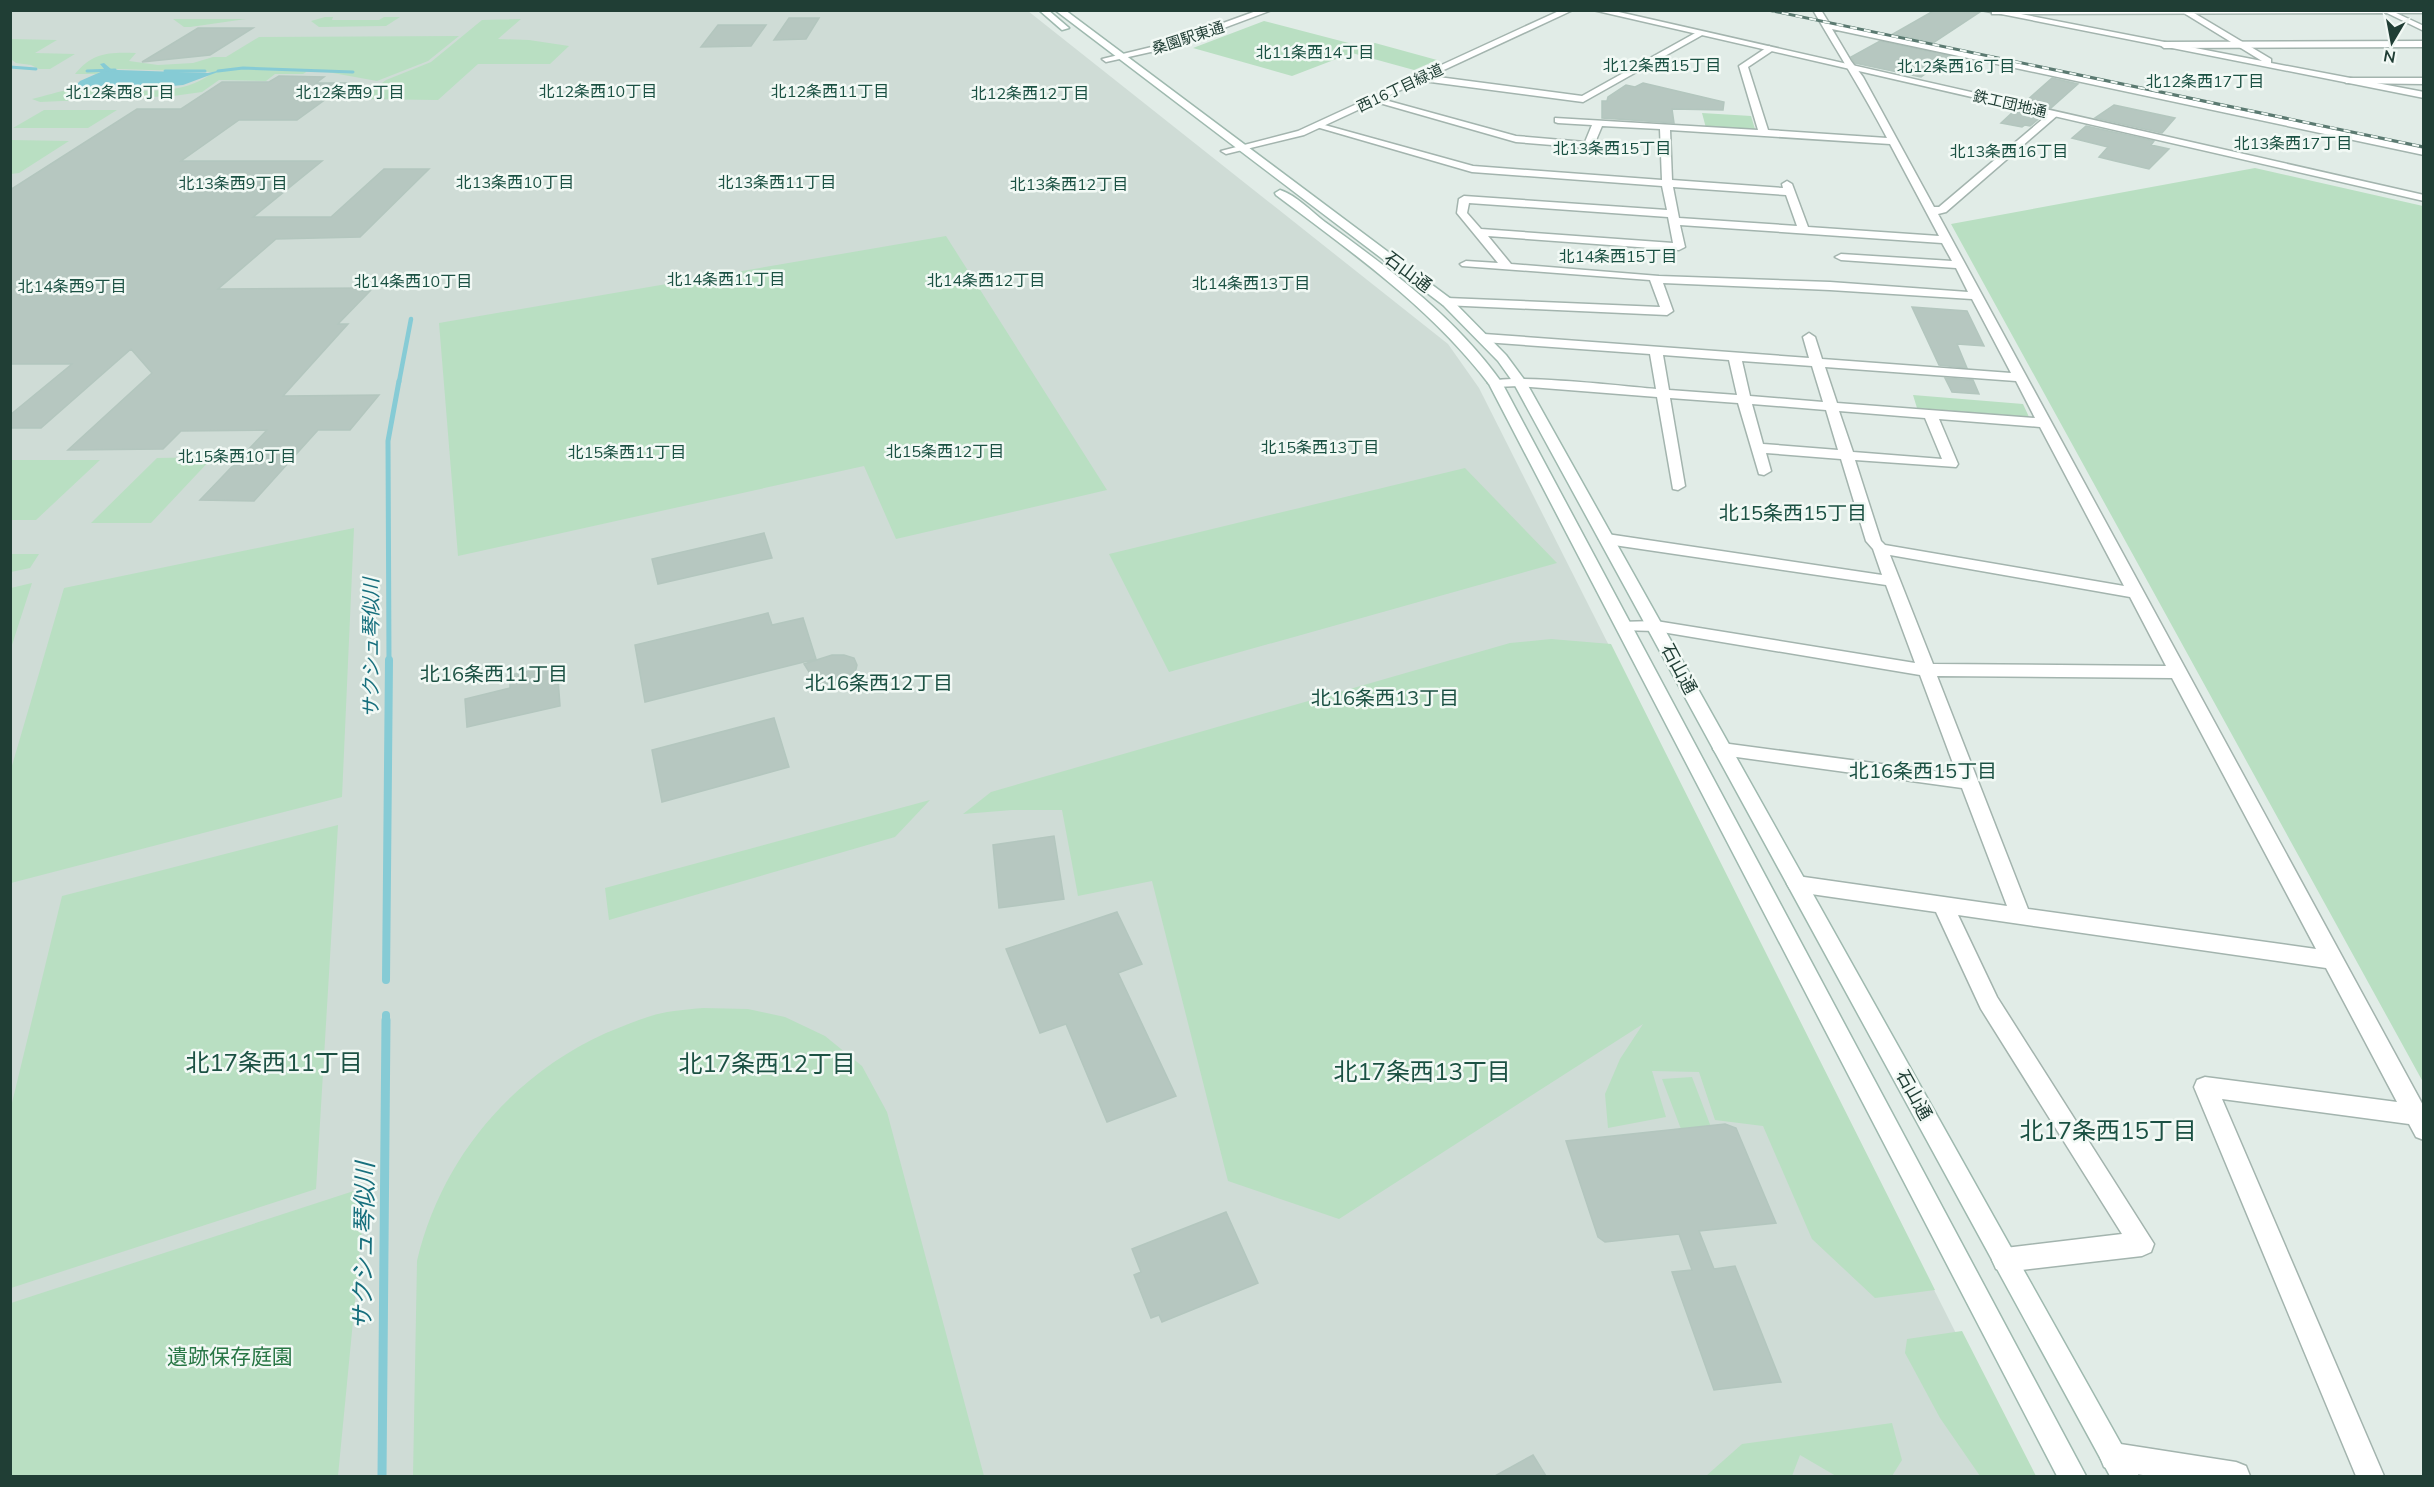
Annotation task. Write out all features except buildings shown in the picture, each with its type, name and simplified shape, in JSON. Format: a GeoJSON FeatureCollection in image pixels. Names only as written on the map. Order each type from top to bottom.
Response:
{"type":"FeatureCollection","features":[{"type":"Feature","properties":{"kind":"street"},"geometry":{"type":"LineString","coordinates":[[1043,10],[1069,31]]}},
{"type":"Feature","properties":{"kind":"street","name":"石山通"},"geometry":{"type":"LineString","coordinates":[[1059,10],[1114,60],[1425,304],[1460,338],[1495,383],[2072,1476]]}},
{"type":"Feature","properties":{"kind":"street","name":"桑園駅東通"},"geometry":{"type":"LineString","coordinates":[[1114,60],[1170,45],[1268,10]]}},
{"type":"Feature","properties":{"kind":"street","name":"西16丁目緑道"},"geometry":{"type":"LineString","coordinates":[[1228,148],[1281,140],[1318,126],[1569,10]]}},
{"type":"Feature","properties":{"kind":"street","name":"鉄工団地通"},"geometry":{"type":"LineString","coordinates":[[1597,10],[2424,198]]}},
{"type":"Feature","properties":{"kind":"street"},"geometry":{"type":"LineString","coordinates":[[1817,10],[1852,68],[1947,240],[2419,1122]]}},
{"type":"Feature","properties":{"kind":"street"},"geometry":{"type":"LineString","coordinates":[[1990,11],[2424,11]]}},
{"type":"Feature","properties":{"kind":"street"},"geometry":{"type":"LineString","coordinates":[[1990,11],[2424,95]]}},
{"type":"Feature","properties":{"kind":"street"},"geometry":{"type":"LineString","coordinates":[[2184,11],[2280,68]]}},
{"type":"Feature","properties":{"kind":"street"},"geometry":{"type":"LineString","coordinates":[[2385,11],[2424,29]]}},
{"type":"Feature","properties":{"kind":"street"},"geometry":{"type":"LineString","coordinates":[[1826,25],[2424,152]]}},
{"type":"Feature","properties":{"kind":"street"},"geometry":{"type":"LineString","coordinates":[[1423,78],[1583,99],[1700,34]]}},
{"type":"Feature","properties":{"kind":"street"},"geometry":{"type":"LineString","coordinates":[[2164,45],[2424,44]]}},
{"type":"Feature","properties":{"kind":"street"},"geometry":{"type":"LineString","coordinates":[[1764,133],[1743,66],[1769,50]]}},
{"type":"Feature","properties":{"kind":"street","name":"石山通"},"geometry":{"type":"LineString","coordinates":[[1096,51],[1114,60]]}},
{"type":"Feature","properties":{"kind":"street"},"geometry":{"type":"LineString","coordinates":[[2349,81],[2424,81]]}},
{"type":"Feature","properties":{"kind":"street"},"geometry":{"type":"LineString","coordinates":[[1374,100],[1528,141],[1589,145],[1598,123]]}},
{"type":"Feature","properties":{"kind":"street"},"geometry":{"type":"LineString","coordinates":[[1931,211],[1942,210],[2054,114]]}},
{"type":"Feature","properties":{"kind":"street"},"geometry":{"type":"LineString","coordinates":[[1558,120],[1893,141]]}},
{"type":"Feature","properties":{"kind":"street"},"geometry":{"type":"LineString","coordinates":[[1318,126],[1460,167],[1667,183],[1789,188],[1804,230]]}},
{"type":"Feature","properties":{"kind":"street"},"geometry":{"type":"LineString","coordinates":[[1466,264],[1508,267],[1616,258],[1679,247],[1667,183],[1665,127]]}},
{"type":"Feature","properties":{"kind":"street","name":"石山通"},"geometry":{"type":"LineString","coordinates":[[1228,148],[1447,302],[1484,338],[1520,382],[2120,1467]]}},
{"type":"Feature","properties":{"kind":"street"},"geometry":{"type":"LineString","coordinates":[[1508,267],[1462,213],[1464,199],[1804,230],[1947,240]]}},
{"type":"Feature","properties":{"kind":"street"},"geometry":{"type":"LineString","coordinates":[[1478,232],[1616,258],[1656,279],[1830,286],[1977,296]]}},
{"type":"Feature","properties":{"kind":"street"},"geometry":{"type":"LineString","coordinates":[[1841,257],[1960,265]]}},
{"type":"Feature","properties":{"kind":"street"},"geometry":{"type":"LineString","coordinates":[[1447,302],[1667,311],[1656,279]]}},
{"type":"Feature","properties":{"kind":"street"},"geometry":{"type":"LineString","coordinates":[[1809,337],[1874,541],[1880,549],[2021,916]]}},
{"type":"Feature","properties":{"kind":"street"},"geometry":{"type":"LineString","coordinates":[[1484,338],[2021,378]]}},
{"type":"Feature","properties":{"kind":"street"},"geometry":{"type":"LineString","coordinates":[[1656,351],[1678,486]]}},
{"type":"Feature","properties":{"kind":"street"},"geometry":{"type":"LineString","coordinates":[[1735,356],[1764,471]]}},
{"type":"Feature","properties":{"kind":"street"},"geometry":{"type":"LineString","coordinates":[[1495,383],[1520,382],[2045,423]]}},
{"type":"Feature","properties":{"kind":"street"},"geometry":{"type":"LineString","coordinates":[[1759,448],[1951,464],[1930,414]]}},
{"type":"Feature","properties":{"kind":"street"},"geometry":{"type":"LineString","coordinates":[[1607,539],[1891,581]]}},
{"type":"Feature","properties":{"kind":"street"},"geometry":{"type":"LineString","coordinates":[[1880,549],[2137,593]]}},
{"type":"Feature","properties":{"kind":"street"},"geometry":{"type":"LineString","coordinates":[[1624,626],[1656,626],[1925,670],[2178,672]]}},
{"type":"Feature","properties":{"kind":"street"},"geometry":{"type":"LineString","coordinates":[[1722,748],[1969,782]]}},
{"type":"Feature","properties":{"kind":"street"},"geometry":{"type":"LineString","coordinates":[[1797,884],[2332,960]]}},
{"type":"Feature","properties":{"kind":"street"},"geometry":{"type":"LineString","coordinates":[[1943,905],[1989,1003],[2142,1244],[2005,1260]]}},
{"type":"Feature","properties":{"kind":"street"},"geometry":{"type":"LineString","coordinates":[[2370,1476],[2205,1087],[2419,1122]]}},
{"type":"Feature","properties":{"kind":"street"},"geometry":{"type":"LineString","coordinates":[[2120,1467],[2236,1476]]}},
{"type":"Feature","properties":{"kind":"shaded area"},"geometry":{"type":"Polygon","coordinates":[[[10,11],[1028,11],[1448,344],[1479,388],[2028,1476],[11,1476],[10,11]]]}},
{"type":"Feature","properties":{"kind":"green space"},"geometry":{"type":"Polygon","coordinates":[[[333,17],[332,20],[379,20],[384,17],[400,17],[386,26],[319,27],[311,21],[333,17]]]}},
{"type":"Feature","properties":{"kind":"green space"},"geometry":{"type":"Polygon","coordinates":[[[173,19],[246,19],[184,27],[173,19]]]}},
{"type":"Feature","properties":{"kind":"green space"},"geometry":{"type":"Polygon","coordinates":[[[521,19],[498,39],[529,40],[569,46],[550,64],[478,64],[438,100],[361,99],[386,80],[431,62],[482,20],[521,19]]]}},
{"type":"Feature","properties":{"kind":"green space"},"geometry":{"type":"Polygon","coordinates":[[[1264,21],[1364,47],[1375,43],[1437,60],[1414,70],[1352,53],[1292,76],[1193,48],[1264,21]]]}},
{"type":"Feature","properties":{"kind":"green space"},"geometry":{"type":"Polygon","coordinates":[[[459,36],[428,61],[377,81],[311,69],[303,74],[275,74],[266,81],[219,80],[202,92],[173,96],[40,102],[32,99],[73,89],[164,90],[182,87],[213,72],[120,69],[104,70],[96,74],[75,74],[88,61],[110,53],[136,53],[129,61],[158,65],[193,63],[213,57],[226,57],[259,37],[459,36]]]}},
{"type":"Feature","properties":{"kind":"green space"},"geometry":{"type":"Polygon","coordinates":[[[11,39],[57,40],[35,53],[75,54],[50,69],[39,69],[31,65],[16,63],[11,59],[11,39]]]}},
{"type":"Feature","properties":{"kind":"green space"},"geometry":{"type":"Polygon","coordinates":[[[44,110],[117,110],[88,128],[13,128],[44,110]]]}},
{"type":"Feature","properties":{"kind":"green space"},"geometry":{"type":"Polygon","coordinates":[[[1702,113],[1751,116],[1755,129],[1706,128],[1702,113]]]}},
{"type":"Feature","properties":{"kind":"green space"},"geometry":{"type":"Polygon","coordinates":[[[11,140],[69,141],[19,173],[11,174],[11,140]]]}},
{"type":"Feature","properties":{"kind":"green space"},"geometry":{"type":"Polygon","coordinates":[[[2255,168],[2423,206],[2423,1082],[1951,224],[2255,168]]]}},
{"type":"Feature","properties":{"kind":"green space"},"geometry":{"type":"Polygon","coordinates":[[[946,236],[1107,490],[896,539],[864,466],[458,556],[439,323],[946,236]]]}},
{"type":"Feature","properties":{"kind":"green space"},"geometry":{"type":"Polygon","coordinates":[[[1913,395],[2023,404],[2029,417],[1917,408],[1913,395]]]}},
{"type":"Feature","properties":{"kind":"green space"},"geometry":{"type":"Polygon","coordinates":[[[213,457],[151,523],[91,523],[157,458],[213,457]]]}},
{"type":"Feature","properties":{"kind":"green space"},"geometry":{"type":"Polygon","coordinates":[[[11,460],[100,460],[36,520],[11,520],[11,460]]]}},
{"type":"Feature","properties":{"kind":"green space"},"geometry":{"type":"Polygon","coordinates":[[[1465,468],[1557,563],[1169,672],[1109,554],[1465,468]]]}},
{"type":"Feature","properties":{"kind":"green space"},"geometry":{"type":"Polygon","coordinates":[[[354,528],[342,797],[11,883],[11,769],[64,588],[354,528]]]}},
{"type":"Feature","properties":{"kind":"green space"},"geometry":{"type":"Polygon","coordinates":[[[11,554],[39,554],[30,568],[11,572],[11,554]]]}},
{"type":"Feature","properties":{"kind":"green space"},"geometry":{"type":"Polygon","coordinates":[[[32,583],[11,648],[11,588],[32,583]]]}},
{"type":"Feature","properties":{"kind":"green space"},"geometry":{"type":"Polygon","coordinates":[[[1551,639],[1611,644],[1935,1290],[1875,1298],[1812,1239],[1763,1126],[1715,1120],[1699,1072],[1652,1071],[1666,1117],[1608,1128],[1605,1094],[1620,1059],[1643,1024],[1339,1219],[1228,1181],[1152,881],[1078,896],[1062,810],[1012,810],[963,814],[991,792],[1510,643],[1551,639]]]}},
{"type":"Feature","properties":{"kind":"green space"},"geometry":{"type":"Polygon","coordinates":[[[930,800],[895,837],[609,920],[605,888],[930,800]]]}},
{"type":"Feature","properties":{"kind":"green space"},"geometry":{"type":"Polygon","coordinates":[[[338,825],[316,1189],[11,1288],[11,1107],[62,896],[338,825]]]}},
{"type":"Feature","properties":{"kind":"green space"},"geometry":{"type":"Polygon","coordinates":[[[703,1008],[748,1009],[785,1017],[825,1036],[862,1066],[887,1112],[984,1476],[413,1476],[417,1261],[428,1224],[443,1188],[462,1155],[511,1097],[540,1072],[572,1051],[606,1033],[644,1018],[667,1012],[703,1008]]]}},
{"type":"Feature","properties":{"kind":"green space"},"geometry":{"type":"Polygon","coordinates":[[[1692,1077],[1711,1127],[1681,1129],[1662,1079],[1692,1077]]]}},
{"type":"Feature","properties":{"kind":"green space","name":"遺跡保存庭園"},"geometry":{"type":"Polygon","coordinates":[[[366,1187],[338,1476],[11,1476],[11,1303],[366,1187]]]}},
{"type":"Feature","properties":{"kind":"green space"},"geometry":{"type":"Polygon","coordinates":[[[1962,1331],[2036,1476],[1980,1476],[1940,1418],[1905,1353],[1907,1339],[1962,1331]]]}},
{"type":"Feature","properties":{"kind":"green space"},"geometry":{"type":"Polygon","coordinates":[[[1892,1423],[1902,1460],[1892,1476],[1836,1476],[1800,1455],[1792,1476],[1706,1476],[1742,1444],[1892,1423]]]}},
{"type":"Feature","properties":{"kind":"water"},"geometry":{"type":"Polygon","coordinates":[[[104,63],[111,69],[118,70],[208,73],[226,69],[183,85],[74,87],[80,81],[105,70],[100,64],[104,63]]]}},
{"type":"Feature","properties":{"kind":"waterway"},"geometry":{"type":"LineString","coordinates":[[10,67],[36,69]]}},
{"type":"Feature","properties":{"kind":"waterway"},"geometry":{"type":"LineString","coordinates":[[218,71],[243,68],[353,72]]}},
{"type":"Feature","properties":{"kind":"waterway"},"geometry":{"type":"LineString","coordinates":[[87,71],[115,70]]}},
{"type":"Feature","properties":{"kind":"waterway"},"geometry":{"type":"LineString","coordinates":[[165,71],[205,71]]}},
{"type":"Feature","properties":{"kind":"waterway","name":"サクシュ琴似川"},"geometry":{"type":"LineString","coordinates":[[399,382],[411,319]]}},
{"type":"Feature","properties":{"kind":"waterway","name":"サクシュ琴似川"},"geometry":{"type":"LineString","coordinates":[[389,660],[388,441],[399,381]]}},
{"type":"Feature","properties":{"kind":"waterway","name":"サクシュ琴似川"},"geometry":{"type":"LineString","coordinates":[[386,980],[389,660]]}},
{"type":"Feature","properties":{"kind":"waterway","name":"サクシュ琴似川"},"geometry":{"type":"LineString","coordinates":[[386,1015],[386,1020]]}},
{"type":"Feature","properties":{"kind":"waterway","name":"サクシュ琴似川"},"geometry":{"type":"LineString","coordinates":[[382,1476],[386,1020]]}},
{"type":"Feature","properties":{"kind":"railway"},"geometry":{"type":"LineString","coordinates":[[1768,10],[2424,147]]}},
{"type":"Feature","properties":{"kind":"district","name":"北11条西14丁目"},"geometry":{"type":"Point","coordinates":[1315,52]}},
{"type":"Feature","properties":{"kind":"district","name":"北12条西15丁目"},"geometry":{"type":"Point","coordinates":[1662,65]}},
{"type":"Feature","properties":{"kind":"district","name":"北12条西16丁目"},"geometry":{"type":"Point","coordinates":[1956,66]}},
{"type":"Feature","properties":{"kind":"district","name":"北12条西17丁目"},"geometry":{"type":"Point","coordinates":[2205,81]}},
{"type":"Feature","properties":{"kind":"district","name":"北12条西10丁目"},"geometry":{"type":"Point","coordinates":[598,91]}},
{"type":"Feature","properties":{"kind":"district","name":"北12条西11丁目"},"geometry":{"type":"Point","coordinates":[830,91]}},
{"type":"Feature","properties":{"kind":"district","name":"北12条西8丁目"},"geometry":{"type":"Point","coordinates":[120,92]}},
{"type":"Feature","properties":{"kind":"district","name":"北12条西9丁目"},"geometry":{"type":"Point","coordinates":[350,92]}},
{"type":"Feature","properties":{"kind":"district","name":"北12条西12丁目"},"geometry":{"type":"Point","coordinates":[1030,93]}},
{"type":"Feature","properties":{"kind":"district","name":"北13条西17丁目"},"geometry":{"type":"Point","coordinates":[2293,143]}},
{"type":"Feature","properties":{"kind":"district","name":"北13条西15丁目"},"geometry":{"type":"Point","coordinates":[1612,148]}},
{"type":"Feature","properties":{"kind":"district","name":"北13条西16丁目"},"geometry":{"type":"Point","coordinates":[2009,151]}},
{"type":"Feature","properties":{"kind":"district","name":"北13条西10丁目"},"geometry":{"type":"Point","coordinates":[515,182]}},
{"type":"Feature","properties":{"kind":"district","name":"北13条西11丁目"},"geometry":{"type":"Point","coordinates":[777,182]}},
{"type":"Feature","properties":{"kind":"district","name":"北13条西9丁目"},"geometry":{"type":"Point","coordinates":[233,183]}},
{"type":"Feature","properties":{"kind":"district","name":"北13条西12丁目"},"geometry":{"type":"Point","coordinates":[1069,184]}},
{"type":"Feature","properties":{"kind":"district","name":"北14条西15丁目"},"geometry":{"type":"Point","coordinates":[1618,256]}},
{"type":"Feature","properties":{"kind":"district","name":"北14条西11丁目"},"geometry":{"type":"Point","coordinates":[726,279]}},
{"type":"Feature","properties":{"kind":"district","name":"北14条西12丁目"},"geometry":{"type":"Point","coordinates":[986,280]}},
{"type":"Feature","properties":{"kind":"district","name":"北14条西10丁目"},"geometry":{"type":"Point","coordinates":[413,281]}},
{"type":"Feature","properties":{"kind":"district","name":"北14条西13丁目"},"geometry":{"type":"Point","coordinates":[1251,283]}},
{"type":"Feature","properties":{"kind":"district","name":"北14条西9丁目"},"geometry":{"type":"Point","coordinates":[72,286]}},
{"type":"Feature","properties":{"kind":"district","name":"北15条西13丁目"},"geometry":{"type":"Point","coordinates":[1320,447]}},
{"type":"Feature","properties":{"kind":"district","name":"北15条西12丁目"},"geometry":{"type":"Point","coordinates":[945,451]}},
{"type":"Feature","properties":{"kind":"district","name":"北15条西11丁目"},"geometry":{"type":"Point","coordinates":[627,452]}},
{"type":"Feature","properties":{"kind":"district","name":"北15条西10丁目"},"geometry":{"type":"Point","coordinates":[237,456]}},
{"type":"Feature","properties":{"kind":"district","name":"北15条西15丁目"},"geometry":{"type":"Point","coordinates":[1793,513]}},
{"type":"Feature","properties":{"kind":"district","name":"北16条西11丁目"},"geometry":{"type":"Point","coordinates":[494,674]}},
{"type":"Feature","properties":{"kind":"district","name":"北16条西12丁目"},"geometry":{"type":"Point","coordinates":[879,683]}},
{"type":"Feature","properties":{"kind":"district","name":"北16条西13丁目"},"geometry":{"type":"Point","coordinates":[1385,698]}},
{"type":"Feature","properties":{"kind":"district","name":"北16条西15丁目"},"geometry":{"type":"Point","coordinates":[1923,771]}},
{"type":"Feature","properties":{"kind":"district","name":"北17条西11丁目"},"geometry":{"type":"Point","coordinates":[274,1063]}},
{"type":"Feature","properties":{"kind":"district","name":"北17条西12丁目"},"geometry":{"type":"Point","coordinates":[767,1064]}},
{"type":"Feature","properties":{"kind":"district","name":"北17条西13丁目"},"geometry":{"type":"Point","coordinates":[1422,1072]}},
{"type":"Feature","properties":{"kind":"district","name":"北17条西15丁目"},"geometry":{"type":"Point","coordinates":[2108,1131]}}]}
